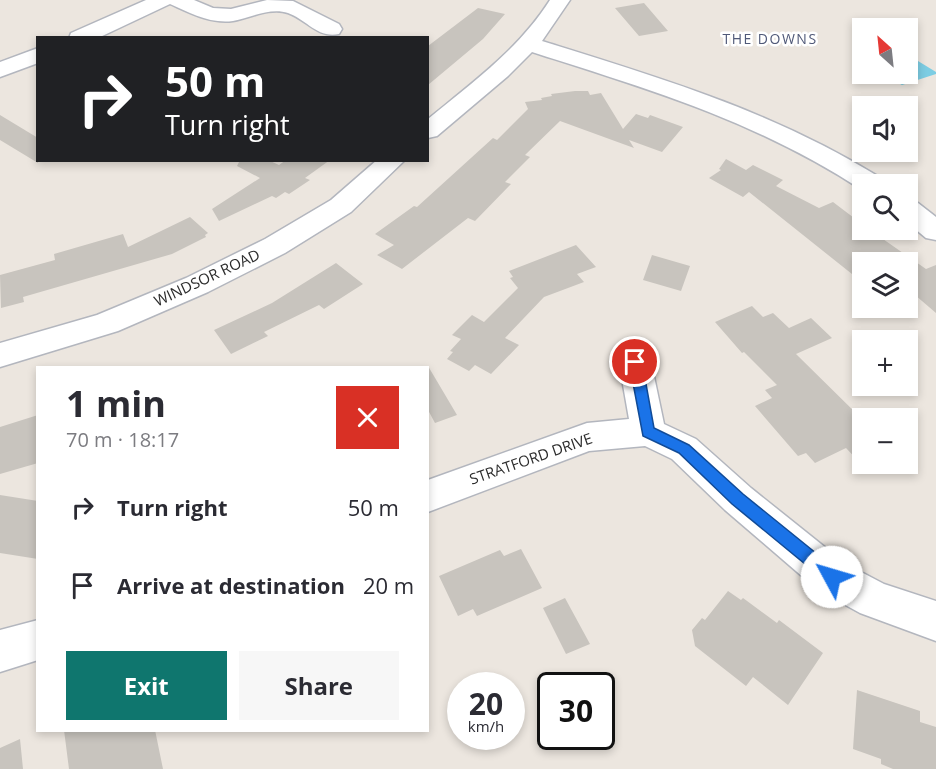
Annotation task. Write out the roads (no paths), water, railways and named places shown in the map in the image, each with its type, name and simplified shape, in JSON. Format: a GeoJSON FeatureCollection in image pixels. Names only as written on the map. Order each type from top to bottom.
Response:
{"type":"FeatureCollection","features":[{"type":"Feature","properties":{"kind":"street"},"geometry":{"type":"LineString","coordinates":[[83,36],[163,0]]}},
{"type":"Feature","properties":{"kind":"street"},"geometry":{"type":"LineString","coordinates":[[177,0],[210,14],[231,15],[272,5],[293,7],[331,29]]}},
{"type":"Feature","properties":{"kind":"street"},"geometry":{"type":"LineString","coordinates":[[429,130],[530,44],[561,0]]}},
{"type":"Feature","properties":{"kind":"street"},"geometry":{"type":"LineString","coordinates":[[530,44],[717,104],[759,120],[857,174]]}},
{"type":"Feature","properties":{"kind":"street"},"geometry":{"type":"LineString","coordinates":[[0,70],[36,56]]}},
{"type":"Feature","properties":{"kind":"street","name":"WINDSOR ROAD"},"geometry":{"type":"LineString","coordinates":[[0,355],[107,323],[197,285],[275,246],[341,206],[391,162]]}},
{"type":"Feature","properties":{"kind":"street"},"geometry":{"type":"LineString","coordinates":[[918,217],[936,231]]}},
{"type":"Feature","properties":{"kind":"street"},"geometry":{"type":"LineString","coordinates":[[635,362],[648,432]]}},
{"type":"Feature","properties":{"kind":"street","name":"STRATFORD DRIVE"},"geometry":{"type":"LineString","coordinates":[[429,496],[587,437],[648,432],[684,449],[738,499],[832,577],[874,600],[936,621]]}},
{"type":"Feature","properties":{"kind":"street"},"geometry":{"type":"LineString","coordinates":[[0,651],[36,641]]}},
{"type":"Feature","properties":{"kind":"water"},"geometry":{"type":"Polygon","coordinates":[[[918,61],[936,72],[936,74],[918,80],[918,61]]]}},
{"type":"Feature","properties":{"kind":"district","name":"THE DOWNS"},"geometry":{"type":"Point","coordinates":[770,39]}}]}
